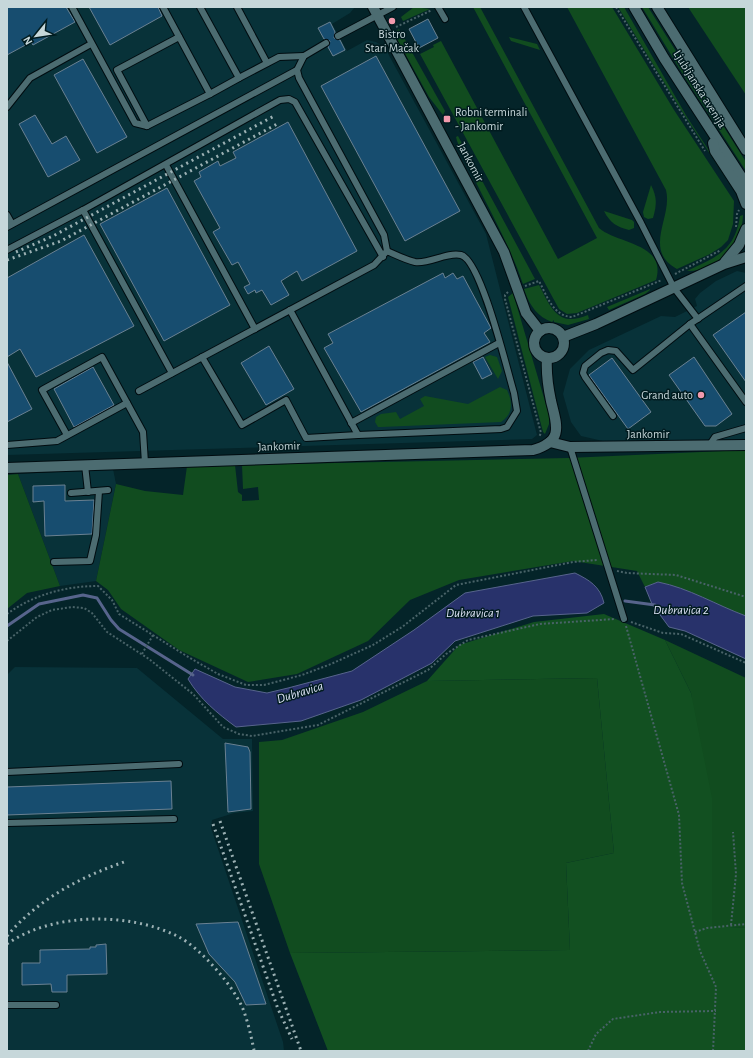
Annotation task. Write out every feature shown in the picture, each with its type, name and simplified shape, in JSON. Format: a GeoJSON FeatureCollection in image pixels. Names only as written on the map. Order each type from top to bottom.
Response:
{"type":"FeatureCollection","features":[{"type":"Feature","properties":{"kind":"street","name":"Ljubljanska avenija"},"geometry":{"type":"LineString","coordinates":[[634,7],[705,123],[746,184]]}},
{"type":"Feature","properties":{"kind":"street","name":"Ljubljanska avenija"},"geometry":{"type":"LineString","coordinates":[[657,7],[746,150]]}},
{"type":"Feature","properties":{"kind":"street","name":"Jankomir"},"geometry":{"type":"LineString","coordinates":[[375,11],[504,252],[526,313],[540,330]]}},
{"type":"Feature","properties":{"kind":"street"},"geometry":{"type":"LineString","coordinates":[[705,123],[715,150],[741,191],[743,206]]}},
{"type":"Feature","properties":{"kind":"street"},"geometry":{"type":"LineString","coordinates":[[724,264],[739,245],[746,229]]}},
{"type":"Feature","properties":{"kind":"street"},"geometry":{"type":"LineString","coordinates":[[563,337],[596,324],[724,264],[746,257]]}},
{"type":"Feature","properties":{"kind":"street"},"geometry":{"type":"LineString","coordinates":[[551,328],[560,332],[563,337],[562,350],[555,357],[547,358],[541,355],[535,347],[535,337],[540,330],[551,328]]}},
{"type":"Feature","properties":{"kind":"street"},"geometry":{"type":"LineString","coordinates":[[547,358],[547,378],[557,426],[554,437],[550,442]]}},
{"type":"Feature","properties":{"kind":"street","name":"Jankomir"},"geometry":{"type":"LineString","coordinates":[[7,468],[526,451],[539,448],[550,442],[570,447],[708,447],[746,445]]}},
{"type":"Feature","properties":{"kind":"lane"},"geometry":{"type":"LineString","coordinates":[[72,7],[135,123],[147,126],[267,63],[286,55],[304,56]]}},
{"type":"Feature","properties":{"kind":"lane"},"geometry":{"type":"LineString","coordinates":[[163,7],[210,94]]}},
{"type":"Feature","properties":{"kind":"lane"},"geometry":{"type":"LineString","coordinates":[[200,7],[239,78]]}},
{"type":"Feature","properties":{"kind":"lane"},"geometry":{"type":"LineString","coordinates":[[237,7],[267,63]]}},
{"type":"Feature","properties":{"kind":"lane"},"geometry":{"type":"LineString","coordinates":[[338,36],[375,11],[393,7]]}},
{"type":"Feature","properties":{"kind":"lane"},"geometry":{"type":"LineString","coordinates":[[524,7],[641,223],[674,288],[698,319]]}},
{"type":"Feature","properties":{"kind":"lane"},"geometry":{"type":"LineString","coordinates":[[436,8],[445,19]]}},
{"type":"Feature","properties":{"kind":"lane"},"geometry":{"type":"LineString","coordinates":[[147,126],[117,70],[179,37]]}},
{"type":"Feature","properties":{"kind":"lane"},"geometry":{"type":"LineString","coordinates":[[139,391],[374,265],[383,257],[386,251],[384,235],[298,78],[297,70],[304,56],[326,43]]}},
{"type":"Feature","properties":{"kind":"lane"},"geometry":{"type":"LineString","coordinates":[[7,107],[30,78],[92,44]]}},
{"type":"Feature","properties":{"kind":"lane"},"geometry":{"type":"LineString","coordinates":[[7,215],[9,226],[297,70]]}},
{"type":"Feature","properties":{"kind":"lane"},"geometry":{"type":"LineString","coordinates":[[7,250],[83,210],[280,100],[289,99],[295,102],[299,108],[383,257]]}},
{"type":"Feature","properties":{"kind":"lane"},"geometry":{"type":"LineString","coordinates":[[166,164],[255,329]]}},
{"type":"Feature","properties":{"kind":"lane"},"geometry":{"type":"LineString","coordinates":[[83,210],[172,373]]}},
{"type":"Feature","properties":{"kind":"lane"},"geometry":{"type":"LineString","coordinates":[[202,357],[242,425],[286,400],[306,438],[508,427],[517,411],[514,393],[482,285],[470,260],[462,255],[454,254],[416,262],[386,251]]}},
{"type":"Feature","properties":{"kind":"lane"},"geometry":{"type":"LineString","coordinates":[[612,416],[585,377],[583,373],[585,366],[608,350],[616,351],[633,370],[690,324],[746,286]]}},
{"type":"Feature","properties":{"kind":"lane"},"geometry":{"type":"LineString","coordinates":[[290,310],[358,435]]}},
{"type":"Feature","properties":{"kind":"lane"},"geometry":{"type":"LineString","coordinates":[[690,324],[746,402]]}},
{"type":"Feature","properties":{"kind":"lane"},"geometry":{"type":"LineString","coordinates":[[351,424],[499,343]]}},
{"type":"Feature","properties":{"kind":"lane"},"geometry":{"type":"LineString","coordinates":[[67,435],[42,390],[102,357],[143,432],[145,463]]}},
{"type":"Feature","properties":{"kind":"lane"},"geometry":{"type":"LineString","coordinates":[[7,445],[57,441],[127,403]]}},
{"type":"Feature","properties":{"kind":"lane"},"geometry":{"type":"LineString","coordinates":[[708,447],[716,437],[746,428]]}},
{"type":"Feature","properties":{"kind":"lane"},"geometry":{"type":"LineString","coordinates":[[570,447],[606,568],[624,620]]}},
{"type":"Feature","properties":{"kind":"lane"},"geometry":{"type":"LineString","coordinates":[[85,465],[88,492]]}},
{"type":"Feature","properties":{"kind":"lane"},"geometry":{"type":"LineString","coordinates":[[71,493],[108,490]]}},
{"type":"Feature","properties":{"kind":"lane"},"geometry":{"type":"LineString","coordinates":[[54,562],[90,561],[96,535],[99,491]]}},
{"type":"Feature","properties":{"kind":"lane"},"geometry":{"type":"LineString","coordinates":[[7,772],[179,764]]}},
{"type":"Feature","properties":{"kind":"lane"},"geometry":{"type":"LineString","coordinates":[[7,824],[174,819]]}},
{"type":"Feature","properties":{"kind":"lane"},"geometry":{"type":"LineString","coordinates":[[7,1005],[56,1005]]}},
{"type":"Feature","properties":{"kind":"path"},"geometry":{"type":"LineString","coordinates":[[616,7],[707,155]]}},
{"type":"Feature","properties":{"kind":"path"},"geometry":{"type":"LineString","coordinates":[[396,28],[436,8]]}},
{"type":"Feature","properties":{"kind":"path"},"geometry":{"type":"LineString","coordinates":[[734,233],[737,214],[743,206]]}},
{"type":"Feature","properties":{"kind":"path"},"geometry":{"type":"LineString","coordinates":[[523,287],[539,281],[555,310],[563,316],[572,317],[668,277],[723,249]]}},
{"type":"Feature","properties":{"kind":"path"},"geometry":{"type":"LineString","coordinates":[[513,290],[507,293],[505,299],[541,434],[535,439]]}},
{"type":"Feature","properties":{"kind":"path"},"geometry":{"type":"LineString","coordinates":[[7,614],[22,603],[40,596],[68,588],[98,586],[112,600],[119,614],[185,655],[218,674],[246,685],[264,685],[302,675],[332,664],[373,645],[402,627],[456,585],[573,562],[604,559]]}},
{"type":"Feature","properties":{"kind":"path"},"geometry":{"type":"LineString","coordinates":[[606,568],[627,573],[676,575],[746,597]]}},
{"type":"Feature","properties":{"kind":"path"},"geometry":{"type":"LineString","coordinates":[[7,641],[37,617],[52,610],[72,607],[84,608],[92,612],[107,632],[142,654],[193,694],[223,727],[239,734],[252,736],[318,725],[428,670],[446,654],[468,640],[540,624],[624,620],[663,633],[681,634],[746,663]]}},
{"type":"Feature","properties":{"kind":"path"},"geometry":{"type":"LineString","coordinates":[[624,620],[679,815],[682,883],[700,951],[716,987],[713,1051]]}},
{"type":"Feature","properties":{"kind":"path"},"geometry":{"type":"LineString","coordinates":[[142,654],[153,635]]}},
{"type":"Feature","properties":{"kind":"path"},"geometry":{"type":"LineString","coordinates":[[731,925],[736,874],[733,832]]}},
{"type":"Feature","properties":{"kind":"path"},"geometry":{"type":"LineString","coordinates":[[695,932],[707,928],[746,924]]}},
{"type":"Feature","properties":{"kind":"path"},"geometry":{"type":"LineString","coordinates":[[588,1051],[596,1034],[613,1019],[660,1012],[716,1011]]}},
{"type":"Feature","properties":{"kind":"shaded area"},"geometry":{"type":"Polygon","coordinates":[[[7,7],[355,7],[350,13],[332,24],[347,51],[367,40],[376,42],[385,48],[486,234],[537,435],[532,439],[7,455],[7,7]]]}},
{"type":"Feature","properties":{"kind":"shaded area","name":"Grand auto"},"geometry":{"type":"Polygon","coordinates":[[[737,271],[746,273],[746,440],[616,444],[581,436],[571,422],[563,394],[570,369],[589,350],[661,316],[675,317],[697,306],[695,299],[700,293],[716,281],[737,271]]]}},
{"type":"Feature","properties":{"kind":"shaded area"},"geometry":{"type":"Polygon","coordinates":[[[113,469],[116,484],[96,581],[60,586],[18,474],[113,469]]]}},
{"type":"Feature","properties":{"kind":"shaded area"},"geometry":{"type":"Polygon","coordinates":[[[15,667],[137,668],[223,739],[252,739],[253,811],[234,813],[212,820],[211,828],[283,1042],[284,1051],[7,1051],[7,675],[15,667]]]}},
{"type":"Feature","properties":{"kind":"green space"},"geometry":{"type":"Polygon","coordinates":[[[414,7],[430,9],[403,21],[401,17],[414,7]]]}},
{"type":"Feature","properties":{"kind":"green space"},"geometry":{"type":"Polygon","coordinates":[[[473,7],[480,7],[599,228],[648,252],[654,259],[657,268],[656,280],[577,313],[567,314],[559,309],[420,54],[434,47],[433,45],[441,41],[558,259],[597,238],[473,7]]]}},
{"type":"Feature","properties":{"kind":"green space"},"geometry":{"type":"Polygon","coordinates":[[[567,7],[612,7],[674,110],[734,201],[733,224],[728,240],[721,247],[710,254],[677,269],[667,261],[662,252],[660,243],[666,211],[666,190],[567,7]]]}},
{"type":"Feature","properties":{"kind":"green space"},"geometry":{"type":"Polygon","coordinates":[[[618,7],[624,7],[687,117],[725,175],[727,174],[741,201],[681,110],[618,7]]]}},
{"type":"Feature","properties":{"kind":"green space"},"geometry":{"type":"Polygon","coordinates":[[[642,7],[648,7],[746,162],[746,171],[684,76],[642,7]]]}},
{"type":"Feature","properties":{"kind":"green space"},"geometry":{"type":"Polygon","coordinates":[[[688,7],[746,7],[746,95],[688,7]]]}},
{"type":"Feature","properties":{"kind":"green space"},"geometry":{"type":"Polygon","coordinates":[[[399,29],[445,111],[443,115],[429,97],[397,39],[396,31],[399,29]]]}},
{"type":"Feature","properties":{"kind":"green space"},"geometry":{"type":"Polygon","coordinates":[[[509,37],[537,44],[540,50],[511,41],[509,37]]]}},
{"type":"Feature","properties":{"kind":"green space"},"geometry":{"type":"Polygon","coordinates":[[[458,136],[535,279],[523,284],[508,247],[457,141],[456,137],[458,136]]]}},
{"type":"Feature","properties":{"kind":"green space"},"geometry":{"type":"Polygon","coordinates":[[[651,185],[656,205],[653,218],[648,219],[644,217],[643,212],[651,185]]]}},
{"type":"Feature","properties":{"kind":"green space"},"geometry":{"type":"Polygon","coordinates":[[[604,211],[632,220],[634,222],[634,228],[629,230],[617,226],[609,219],[604,211]]]}},
{"type":"Feature","properties":{"kind":"green space"},"geometry":{"type":"Polygon","coordinates":[[[743,215],[742,225],[738,236],[726,254],[708,267],[687,271],[715,257],[729,245],[734,237],[740,216],[743,215]]]}},
{"type":"Feature","properties":{"kind":"green space"},"geometry":{"type":"Polygon","coordinates":[[[539,285],[557,314],[569,319],[588,315],[589,319],[568,325],[554,322],[554,320],[552,322],[547,320],[532,306],[524,289],[539,285]]]}},
{"type":"Feature","properties":{"kind":"green space"},"geometry":{"type":"Polygon","coordinates":[[[650,289],[645,294],[609,310],[607,307],[650,289]]]}},
{"type":"Feature","properties":{"kind":"green space"},"geometry":{"type":"Polygon","coordinates":[[[513,293],[549,415],[549,424],[545,434],[543,432],[508,297],[513,293]]]}},
{"type":"Feature","properties":{"kind":"green space"},"geometry":{"type":"Polygon","coordinates":[[[490,355],[497,357],[502,371],[498,379],[485,357],[490,355]]]}},
{"type":"Feature","properties":{"kind":"green space"},"geometry":{"type":"Polygon","coordinates":[[[500,387],[507,390],[511,404],[510,412],[501,422],[378,427],[375,422],[376,417],[381,414],[396,412],[400,419],[424,406],[420,399],[425,396],[468,404],[500,387]]]}},
{"type":"Feature","properties":{"kind":"green space"},"geometry":{"type":"Polygon","coordinates":[[[746,450],[746,616],[658,582],[645,587],[637,571],[573,561],[459,580],[410,600],[368,641],[297,674],[248,682],[179,650],[121,609],[108,590],[96,581],[116,484],[145,491],[183,495],[187,466],[235,465],[238,492],[242,495],[242,501],[259,500],[258,487],[243,489],[242,465],[568,458],[746,450]]]}},
{"type":"Feature","properties":{"kind":"green space"},"geometry":{"type":"Polygon","coordinates":[[[18,474],[60,586],[27,593],[7,609],[7,475],[18,474]]]}},
{"type":"Feature","properties":{"kind":"green space"},"geometry":{"type":"Polygon","coordinates":[[[604,614],[665,640],[691,693],[712,798],[712,926],[746,928],[746,1051],[328,1051],[290,953],[570,950],[566,863],[614,853],[597,678],[427,681],[459,645],[534,622],[604,614]]]}},
{"type":"Feature","properties":{"kind":"green space"},"geometry":{"type":"Polygon","coordinates":[[[665,640],[746,678],[746,928],[712,927],[691,693],[665,640]]]}},
{"type":"Feature","properties":{"kind":"green space"},"geometry":{"type":"Polygon","coordinates":[[[597,678],[614,853],[566,863],[570,950],[290,953],[259,864],[259,742],[282,740],[363,712],[427,681],[597,678]]]}},
{"type":"Feature","properties":{"kind":"water","name":"Dubravica 1"},"geometry":{"type":"Polygon","coordinates":[[[575,573],[585,578],[597,588],[604,603],[587,613],[533,616],[455,641],[432,663],[361,700],[301,721],[236,727],[209,705],[188,679],[195,669],[235,687],[267,693],[352,671],[414,630],[465,593],[575,573]]]}},
{"type":"Feature","properties":{"kind":"water","name":"Dubravica 2"},"geometry":{"type":"Polygon","coordinates":[[[658,582],[692,592],[746,616],[746,659],[685,631],[669,627],[652,604],[645,587],[658,582]]]}},
{"type":"Feature","properties":{"kind":"building"},"geometry":{"type":"Polygon","coordinates":[[[7,7],[66,7],[75,22],[33,45],[31,42],[7,55],[7,7]]]}},
{"type":"Feature","properties":{"kind":"building"},"geometry":{"type":"Polygon","coordinates":[[[89,7],[158,7],[162,16],[110,45],[89,7]]]}},
{"type":"Feature","properties":{"kind":"building"},"geometry":{"type":"Polygon","coordinates":[[[428,19],[438,38],[419,48],[409,29],[428,19]]]}},
{"type":"Feature","properties":{"kind":"building"},"geometry":{"type":"Polygon","coordinates":[[[330,22],[335,32],[334,38],[340,40],[345,50],[333,56],[328,47],[330,41],[324,39],[318,28],[330,22]]]}},
{"type":"Feature","properties":{"kind":"building"},"geometry":{"type":"Polygon","coordinates":[[[376,56],[460,211],[405,241],[321,86],[376,56]]]}},
{"type":"Feature","properties":{"kind":"building"},"geometry":{"type":"Polygon","coordinates":[[[83,59],[127,137],[97,153],[54,75],[83,59]]]}},
{"type":"Feature","properties":{"kind":"building"},"geometry":{"type":"Polygon","coordinates":[[[35,115],[52,144],[66,136],[80,160],[48,177],[19,124],[35,115]]]}},
{"type":"Feature","properties":{"kind":"building"},"geometry":{"type":"Polygon","coordinates":[[[288,122],[357,251],[302,281],[297,271],[281,281],[289,295],[271,305],[262,290],[256,293],[255,290],[248,294],[244,287],[250,284],[238,262],[232,265],[213,232],[220,228],[194,181],[201,177],[199,172],[218,161],[220,166],[236,158],[233,152],[288,122]]]}},
{"type":"Feature","properties":{"kind":"building"},"geometry":{"type":"Polygon","coordinates":[[[167,188],[230,305],[164,341],[100,224],[167,188]]]}},
{"type":"Feature","properties":{"kind":"building"},"geometry":{"type":"Polygon","coordinates":[[[84,235],[134,326],[36,377],[20,349],[7,357],[7,278],[84,235]]]}},
{"type":"Feature","properties":{"kind":"building"},"geometry":{"type":"Polygon","coordinates":[[[443,273],[445,278],[453,273],[457,279],[463,276],[491,328],[484,333],[490,342],[361,412],[324,348],[333,343],[328,334],[443,273]]]}},
{"type":"Feature","properties":{"kind":"building"},"geometry":{"type":"Polygon","coordinates":[[[746,312],[746,382],[713,335],[746,312]]]}},
{"type":"Feature","properties":{"kind":"building"},"geometry":{"type":"Polygon","coordinates":[[[269,346],[294,389],[266,405],[241,363],[269,346]]]}},
{"type":"Feature","properties":{"kind":"building"},"geometry":{"type":"Polygon","coordinates":[[[483,357],[492,374],[482,379],[473,362],[483,357]]]}},
{"type":"Feature","properties":{"kind":"building","name":"Grand auto"},"geometry":{"type":"Polygon","coordinates":[[[694,357],[732,414],[716,426],[705,426],[669,375],[694,357]]]}},
{"type":"Feature","properties":{"kind":"building"},"geometry":{"type":"Polygon","coordinates":[[[612,358],[651,412],[628,429],[589,375],[612,358]]]}},
{"type":"Feature","properties":{"kind":"building"},"geometry":{"type":"Polygon","coordinates":[[[7,362],[32,409],[7,422],[7,362]]]}},
{"type":"Feature","properties":{"kind":"building"},"geometry":{"type":"Polygon","coordinates":[[[93,367],[114,405],[74,427],[54,389],[93,367]]]}},
{"type":"Feature","properties":{"kind":"building"},"geometry":{"type":"Polygon","coordinates":[[[65,485],[65,501],[94,500],[92,534],[45,536],[44,501],[33,502],[33,486],[65,485]]]}},
{"type":"Feature","properties":{"kind":"building"},"geometry":{"type":"Polygon","coordinates":[[[225,743],[248,747],[250,752],[251,809],[228,812],[225,743]]]}},
{"type":"Feature","properties":{"kind":"building"},"geometry":{"type":"Polygon","coordinates":[[[171,781],[172,809],[7,815],[7,787],[171,781]]]}},
{"type":"Feature","properties":{"kind":"building"},"geometry":{"type":"Polygon","coordinates":[[[238,922],[266,1004],[246,1005],[235,982],[209,954],[196,924],[238,922]]]}},
{"type":"Feature","properties":{"kind":"building"},"geometry":{"type":"Polygon","coordinates":[[[106,944],[107,974],[67,975],[67,992],[52,992],[51,984],[22,985],[22,963],[40,963],[40,950],[90,949],[90,947],[96,947],[96,945],[106,944]]]}},
{"type":"Feature","properties":{"kind":"waterway","name":"Dubravica"},"geometry":{"type":"LineString","coordinates":[[7,626],[39,604],[83,595],[97,598],[111,620],[119,629],[193,675]]}},
{"type":"Feature","properties":{"kind":"waterway","name":"Dubravica"},"geometry":{"type":"LineString","coordinates":[[625,601],[655,605]]}},
{"type":"Feature","properties":{"kind":"railway"},"geometry":{"type":"LineString","coordinates":[[16,252],[53,236],[274,116]]}},
{"type":"Feature","properties":{"kind":"railway"},"geometry":{"type":"LineString","coordinates":[[7,260],[61,241],[279,123]]}},
{"type":"Feature","properties":{"kind":"railway"},"geometry":{"type":"LineString","coordinates":[[220,821],[301,1051]]}},
{"type":"Feature","properties":{"kind":"railway"},"geometry":{"type":"LineString","coordinates":[[213,824],[278,1009],[292,1039]]}},
{"type":"Feature","properties":{"kind":"railway"},"geometry":{"type":"LineString","coordinates":[[7,936],[32,911],[62,890],[94,874],[127,861]]}},
{"type":"Feature","properties":{"kind":"railway"},"geometry":{"type":"LineString","coordinates":[[7,944],[25,933],[46,926],[69,921],[92,919],[138,923],[160,929],[179,937],[197,950],[216,968],[232,989],[243,1009],[254,1050]]}},
{"type":"Feature","properties":{"kind":"place","name":"Bistro Stari Mačak"},"geometry":{"type":"Point","coordinates":[392,21]}},
{"type":"Feature","properties":{"kind":"place","name":"Robni terminali - Jankomir"},"geometry":{"type":"Point","coordinates":[447,119]}},
{"type":"Feature","properties":{"kind":"place","name":"Grand auto"},"geometry":{"type":"Point","coordinates":[701,395]}}]}
